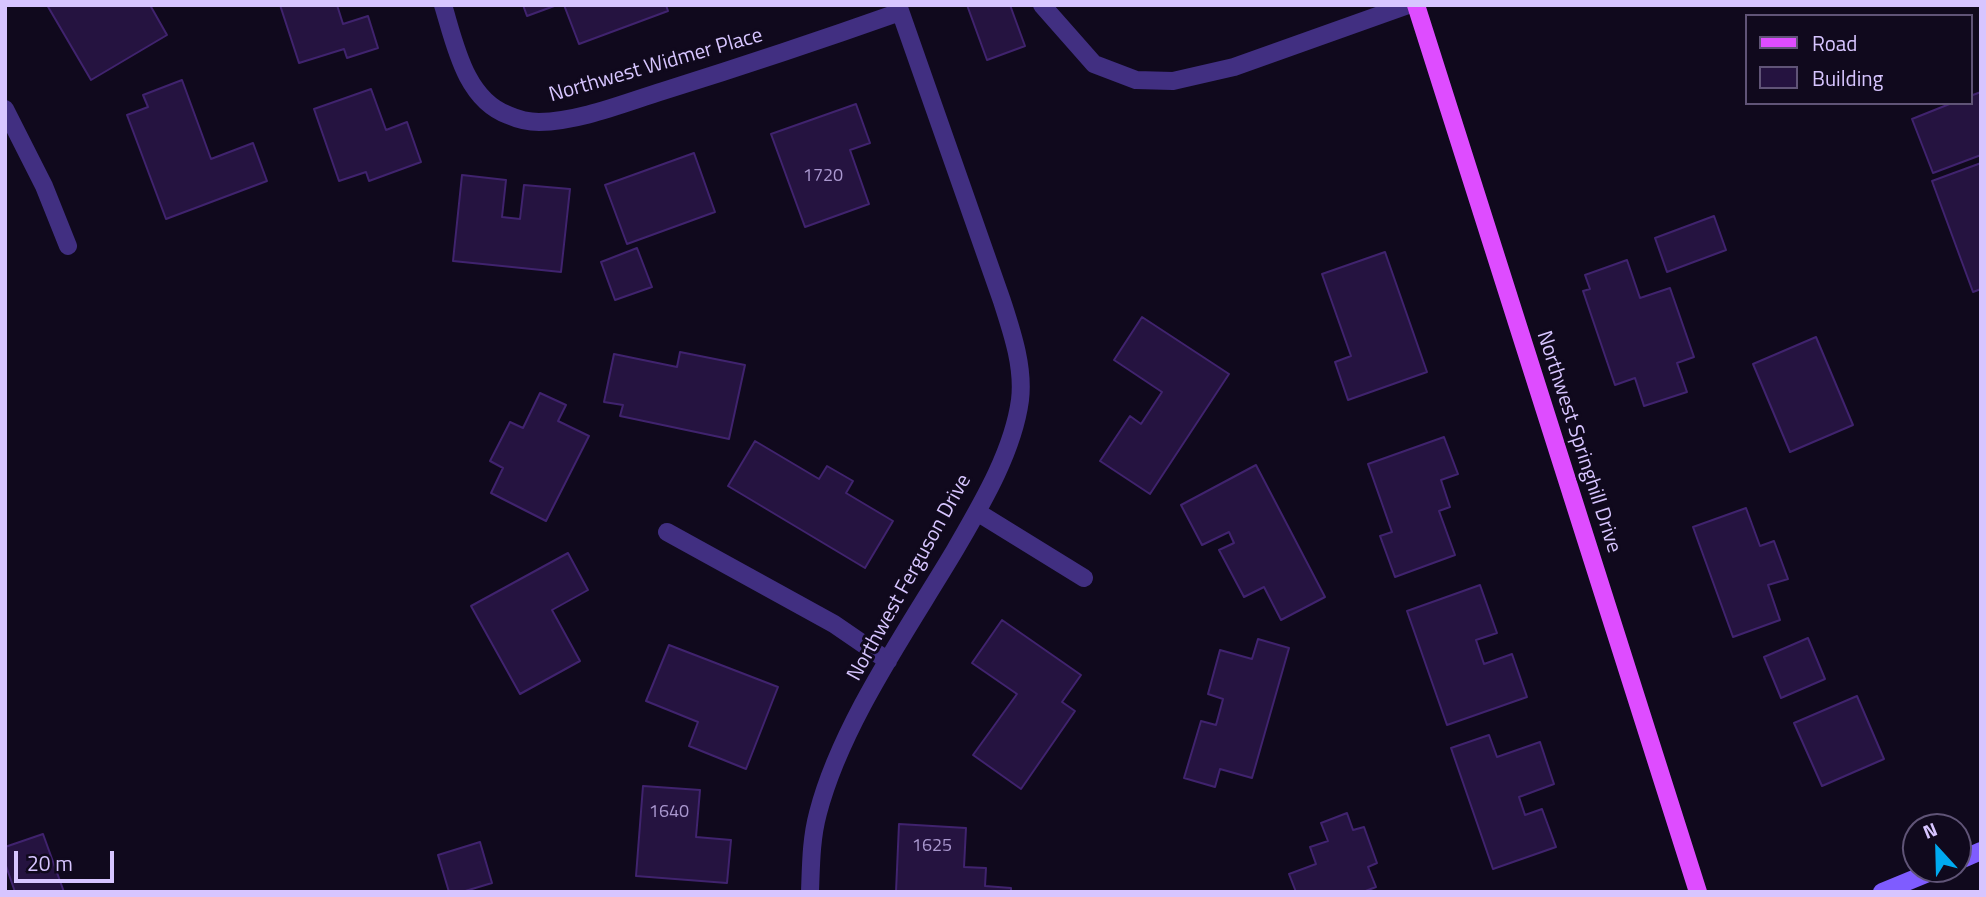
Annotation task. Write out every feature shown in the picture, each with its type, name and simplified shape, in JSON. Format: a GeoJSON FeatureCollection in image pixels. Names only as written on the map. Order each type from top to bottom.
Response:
{"type":"FeatureCollection","features":[{"type":"Feature","properties":{"kind":"main road","name":"Northwest Springhill Drive"},"geometry":{"type":"LineString","coordinates":[[1416,5],[1698,892]]}},
{"type":"Feature","properties":{"kind":"street","name":"Northwest Widmer Place"},"geometry":{"type":"LineString","coordinates":[[443,5],[461,66],[481,96],[506,115],[537,122],[568,119],[777,55],[899,8]]}},
{"type":"Feature","properties":{"kind":"street"},"geometry":{"type":"LineString","coordinates":[[1042,5],[1094,64],[1136,79],[1173,82],[1234,67],[1408,5]]}},
{"type":"Feature","properties":{"kind":"street","name":"Northwest Ferguson Drive"},"geometry":{"type":"LineString","coordinates":[[810,892],[811,854],[818,813],[834,769],[888,661],[977,512],[1009,440],[1020,399],[1017,351],[899,8]]}},
{"type":"Feature","properties":{"kind":"street"},"geometry":{"type":"LineString","coordinates":[[5,109],[44,186],[68,246]]}},
{"type":"Feature","properties":{"kind":"street"},"geometry":{"type":"LineString","coordinates":[[977,512],[1084,578]]}},
{"type":"Feature","properties":{"kind":"street"},"geometry":{"type":"LineString","coordinates":[[667,532],[834,625],[888,661]]}},
{"type":"Feature","properties":{"kind":"street"},"geometry":{"type":"LineString","coordinates":[[1882,892],[1904,883]]}},
{"type":"Feature","properties":{"kind":"building"},"geometry":{"type":"Polygon","coordinates":[[[47,5],[150,5],[167,35],[91,80],[47,5]]]}},
{"type":"Feature","properties":{"kind":"building"},"geometry":{"type":"Polygon","coordinates":[[[280,5],[337,5],[343,24],[368,16],[378,48],[347,58],[344,49],[299,63],[280,5]]]}},
{"type":"Feature","properties":{"kind":"building"},"geometry":{"type":"Polygon","coordinates":[[[523,5],[557,5],[527,16],[523,5]]]}},
{"type":"Feature","properties":{"kind":"building"},"geometry":{"type":"Polygon","coordinates":[[[564,5],[666,5],[668,11],[579,44],[564,5]]]}},
{"type":"Feature","properties":{"kind":"building"},"geometry":{"type":"Polygon","coordinates":[[[967,5],[1010,5],[1025,46],[987,60],[967,5]]]}},
{"type":"Feature","properties":{"kind":"building"},"geometry":{"type":"Polygon","coordinates":[[[182,80],[211,159],[253,143],[267,181],[166,219],[127,115],[148,107],[143,95],[182,80]]]}},
{"type":"Feature","properties":{"kind":"building"},"geometry":{"type":"Polygon","coordinates":[[[371,89],[386,130],[407,122],[421,162],[369,181],[366,172],[339,181],[314,109],[371,89]]]}},
{"type":"Feature","properties":{"kind":"building"},"geometry":{"type":"Polygon","coordinates":[[[1981,92],[1981,155],[1933,173],[1912,119],[1947,105],[1972,105],[1972,95],[1981,92]]]}},
{"type":"Feature","properties":{"kind":"building"},"geometry":{"type":"Polygon","coordinates":[[[856,104],[870,143],[850,150],[869,204],[805,227],[771,134],[856,104]]]}},
{"type":"Feature","properties":{"kind":"building"},"geometry":{"type":"Polygon","coordinates":[[[694,153],[715,212],[627,244],[605,185],[694,153]]]}},
{"type":"Feature","properties":{"kind":"building"},"geometry":{"type":"Polygon","coordinates":[[[1981,163],[1981,289],[1973,292],[1932,181],[1981,163]]]}},
{"type":"Feature","properties":{"kind":"building"},"geometry":{"type":"Polygon","coordinates":[[[462,175],[506,180],[502,217],[520,219],[524,185],[570,189],[561,272],[453,261],[462,175]]]}},
{"type":"Feature","properties":{"kind":"building"},"geometry":{"type":"Polygon","coordinates":[[[1714,216],[1726,250],[1667,272],[1655,238],[1714,216]]]}},
{"type":"Feature","properties":{"kind":"building"},"geometry":{"type":"Polygon","coordinates":[[[637,248],[652,287],[615,300],[601,262],[637,248]]]}},
{"type":"Feature","properties":{"kind":"building"},"geometry":{"type":"Polygon","coordinates":[[[1385,252],[1427,372],[1348,400],[1335,362],[1351,356],[1322,274],[1385,252]]]}},
{"type":"Feature","properties":{"kind":"building"},"geometry":{"type":"Polygon","coordinates":[[[1627,260],[1640,298],[1670,288],[1694,357],[1677,363],[1687,392],[1644,406],[1635,378],[1615,385],[1583,291],[1590,289],[1585,275],[1627,260]]]}},
{"type":"Feature","properties":{"kind":"building"},"geometry":{"type":"Polygon","coordinates":[[[1142,317],[1229,374],[1150,494],[1100,461],[1130,416],[1141,424],[1162,392],[1114,360],[1142,317]]]}},
{"type":"Feature","properties":{"kind":"building"},"geometry":{"type":"Polygon","coordinates":[[[1816,337],[1853,425],[1790,452],[1753,364],[1816,337]]]}},
{"type":"Feature","properties":{"kind":"building"},"geometry":{"type":"Polygon","coordinates":[[[680,352],[745,365],[729,439],[620,416],[623,405],[604,402],[614,354],[677,367],[680,352]]]}},
{"type":"Feature","properties":{"kind":"building"},"geometry":{"type":"Polygon","coordinates":[[[540,393],[566,405],[558,421],[589,436],[546,521],[491,493],[503,468],[490,461],[510,422],[523,428],[540,393]]]}},
{"type":"Feature","properties":{"kind":"building"},"geometry":{"type":"Polygon","coordinates":[[[1444,437],[1458,474],[1441,480],[1450,507],[1439,511],[1455,555],[1395,577],[1380,536],[1392,532],[1368,464],[1444,437]]]}},
{"type":"Feature","properties":{"kind":"building"},"geometry":{"type":"Polygon","coordinates":[[[755,441],[819,479],[827,466],[853,481],[846,493],[893,521],[865,568],[728,486],[755,441]]]}},
{"type":"Feature","properties":{"kind":"building"},"geometry":{"type":"Polygon","coordinates":[[[1256,465],[1325,597],[1281,620],[1264,587],[1244,597],[1219,550],[1234,543],[1229,532],[1202,545],[1181,505],[1256,465]]]}},
{"type":"Feature","properties":{"kind":"building"},"geometry":{"type":"Polygon","coordinates":[[[1746,508],[1760,546],[1774,541],[1788,579],[1768,585],[1780,620],[1733,637],[1693,527],[1746,508]]]}},
{"type":"Feature","properties":{"kind":"building"},"geometry":{"type":"Polygon","coordinates":[[[568,553],[588,590],[552,610],[580,661],[520,694],[471,606],[568,553]]]}},
{"type":"Feature","properties":{"kind":"building"},"geometry":{"type":"Polygon","coordinates":[[[1480,585],[1497,633],[1476,640],[1484,664],[1512,654],[1527,697],[1447,725],[1407,611],[1480,585]]]}},
{"type":"Feature","properties":{"kind":"building"},"geometry":{"type":"Polygon","coordinates":[[[1002,620],[1081,675],[1062,702],[1075,711],[1021,789],[973,755],[1017,694],[972,663],[1002,620]]]}},
{"type":"Feature","properties":{"kind":"building"},"geometry":{"type":"Polygon","coordinates":[[[1808,638],[1825,679],[1781,698],[1764,657],[1808,638]]]}},
{"type":"Feature","properties":{"kind":"building"},"geometry":{"type":"Polygon","coordinates":[[[1258,639],[1289,648],[1252,778],[1220,769],[1215,787],[1184,778],[1201,721],[1216,725],[1223,699],[1208,694],[1220,650],[1252,659],[1258,639]]]}},
{"type":"Feature","properties":{"kind":"building"},"geometry":{"type":"Polygon","coordinates":[[[669,645],[778,687],[746,769],[689,746],[698,722],[646,701],[669,645]]]}},
{"type":"Feature","properties":{"kind":"building"},"geometry":{"type":"Polygon","coordinates":[[[1857,696],[1884,759],[1822,786],[1794,723],[1857,696]]]}},
{"type":"Feature","properties":{"kind":"building"},"geometry":{"type":"Polygon","coordinates":[[[1489,735],[1497,757],[1540,742],[1554,784],[1519,797],[1525,815],[1542,809],[1556,847],[1493,869],[1451,748],[1489,735]]]}},
{"type":"Feature","properties":{"kind":"building"},"geometry":{"type":"Polygon","coordinates":[[[643,786],[700,790],[696,837],[731,840],[727,883],[636,876],[643,786]]]}},
{"type":"Feature","properties":{"kind":"building"},"geometry":{"type":"Polygon","coordinates":[[[1347,813],[1353,830],[1364,827],[1377,863],[1368,867],[1376,887],[1363,892],[1296,892],[1289,874],[1316,864],[1310,847],[1328,841],[1321,823],[1347,813]]]}},
{"type":"Feature","properties":{"kind":"building"},"geometry":{"type":"Polygon","coordinates":[[[899,824],[966,828],[964,867],[986,868],[985,886],[1011,888],[1011,892],[896,892],[899,824]]]}},
{"type":"Feature","properties":{"kind":"building"},"geometry":{"type":"Polygon","coordinates":[[[43,834],[64,892],[15,892],[5,863],[5,847],[43,834]]]}},
{"type":"Feature","properties":{"kind":"building"},"geometry":{"type":"Polygon","coordinates":[[[480,842],[492,883],[462,892],[449,892],[438,855],[480,842]]]}}]}
